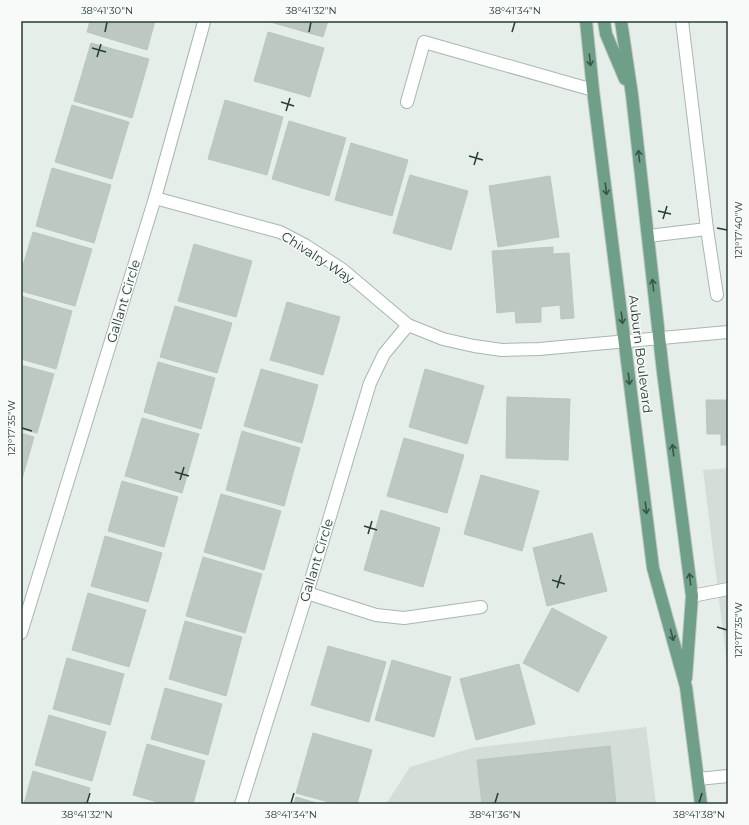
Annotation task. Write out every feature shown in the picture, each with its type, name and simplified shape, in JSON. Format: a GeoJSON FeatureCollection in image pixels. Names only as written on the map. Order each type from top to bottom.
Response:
{"type":"FeatureCollection","features":[{"type":"Feature","properties":{"kind":"main road","name":"Auburn Boulevard"},"geometry":{"type":"LineString","coordinates":[[586,21],[593,90],[653,568],[686,687],[701,804]]}},
{"type":"Feature","properties":{"kind":"main road"},"geometry":{"type":"LineString","coordinates":[[604,21],[606,34],[632,95]]}},
{"type":"Feature","properties":{"kind":"main road","name":"Auburn Boulevard"},"geometry":{"type":"LineString","coordinates":[[621,21],[632,95],[659,338],[692,596],[686,687]]}},
{"type":"Feature","properties":{"kind":"street"},"geometry":{"type":"LineString","coordinates":[[682,21],[707,229],[717,295]]}},
{"type":"Feature","properties":{"kind":"street"},"geometry":{"type":"LineString","coordinates":[[155,198],[204,22]]}},
{"type":"Feature","properties":{"kind":"street"},"geometry":{"type":"LineString","coordinates":[[407,102],[424,42],[593,90]]}},
{"type":"Feature","properties":{"kind":"street","name":"Chivalry Way"},"geometry":{"type":"LineString","coordinates":[[155,198],[280,232],[305,245],[343,270],[408,325],[443,339],[502,350],[540,349],[728,332]]}},
{"type":"Feature","properties":{"kind":"street","name":"Gallant Circle"},"geometry":{"type":"LineString","coordinates":[[21,633],[155,198]]}},
{"type":"Feature","properties":{"kind":"street"},"geometry":{"type":"LineString","coordinates":[[648,236],[707,229]]}},
{"type":"Feature","properties":{"kind":"street","name":"Gallant Circle"},"geometry":{"type":"LineString","coordinates":[[241,804],[370,383],[384,354],[408,325]]}},
{"type":"Feature","properties":{"kind":"street"},"geometry":{"type":"LineString","coordinates":[[692,596],[728,589]]}},
{"type":"Feature","properties":{"kind":"street"},"geometry":{"type":"LineString","coordinates":[[306,593],[376,616],[404,618],[481,607]]}},
{"type":"Feature","properties":{"kind":"street"},"geometry":{"type":"LineString","coordinates":[[698,779],[728,776]]}},
{"type":"Feature","properties":{"kind":"shaded area"},"geometry":{"type":"Polygon","coordinates":[[[728,468],[728,672],[703,470],[728,468]]]}},
{"type":"Feature","properties":{"kind":"shaded area"},"geometry":{"type":"Polygon","coordinates":[[[646,727],[656,804],[386,804],[410,767],[472,748],[646,727]]]}},
{"type":"Feature","properties":{"kind":"building"},"geometry":{"type":"Polygon","coordinates":[[[90,21],[155,21],[147,50],[87,32],[90,21]]]}},
{"type":"Feature","properties":{"kind":"building"},"geometry":{"type":"Polygon","coordinates":[[[267,21],[328,21],[323,37],[267,21]]]}},
{"type":"Feature","properties":{"kind":"building"},"geometry":{"type":"Polygon","coordinates":[[[268,32],[324,48],[310,97],[254,81],[268,32]]]}},
{"type":"Feature","properties":{"kind":"building"},"geometry":{"type":"Polygon","coordinates":[[[91,43],[149,59],[132,118],[74,101],[91,43]]]}},
{"type":"Feature","properties":{"kind":"building"},"geometry":{"type":"Polygon","coordinates":[[[225,100],[283,117],[267,175],[208,159],[225,100]]]}},
{"type":"Feature","properties":{"kind":"building"},"geometry":{"type":"Polygon","coordinates":[[[72,105],[129,122],[112,179],[55,162],[72,105]]]}},
{"type":"Feature","properties":{"kind":"building"},"geometry":{"type":"Polygon","coordinates":[[[289,121],[346,138],[329,196],[272,179],[289,121]]]}},
{"type":"Feature","properties":{"kind":"building"},"geometry":{"type":"Polygon","coordinates":[[[351,143],[408,160],[392,216],[335,200],[351,143]]]}},
{"type":"Feature","properties":{"kind":"building"},"geometry":{"type":"Polygon","coordinates":[[[52,168],[111,185],[94,243],[36,226],[52,168]]]}},
{"type":"Feature","properties":{"kind":"building"},"geometry":{"type":"Polygon","coordinates":[[[410,175],[468,191],[451,250],[393,233],[410,175]]]}},
{"type":"Feature","properties":{"kind":"building"},"geometry":{"type":"Polygon","coordinates":[[[550,176],[559,237],[498,247],[489,186],[550,176]]]}},
{"type":"Feature","properties":{"kind":"building"},"geometry":{"type":"Polygon","coordinates":[[[33,232],[92,249],[75,306],[21,291],[21,272],[33,232]]]}},
{"type":"Feature","properties":{"kind":"building"},"geometry":{"type":"Polygon","coordinates":[[[194,244],[252,261],[236,317],[178,301],[194,244]]]}},
{"type":"Feature","properties":{"kind":"building"},"geometry":{"type":"Polygon","coordinates":[[[553,247],[553,254],[569,253],[574,318],[561,319],[560,305],[541,307],[541,322],[516,323],[515,311],[497,313],[492,251],[553,247]]]}},
{"type":"Feature","properties":{"kind":"building"},"geometry":{"type":"Polygon","coordinates":[[[21,296],[72,311],[56,369],[21,359],[21,296]]]}},
{"type":"Feature","properties":{"kind":"building"},"geometry":{"type":"Polygon","coordinates":[[[287,302],[340,317],[323,375],[270,360],[287,302]]]}},
{"type":"Feature","properties":{"kind":"building"},"geometry":{"type":"Polygon","coordinates":[[[175,306],[232,323],[217,373],[160,357],[175,306]]]}},
{"type":"Feature","properties":{"kind":"building"},"geometry":{"type":"Polygon","coordinates":[[[158,362],[215,378],[201,429],[144,412],[158,362]]]}},
{"type":"Feature","properties":{"kind":"building"},"geometry":{"type":"Polygon","coordinates":[[[21,365],[54,374],[37,433],[21,429],[21,365]]]}},
{"type":"Feature","properties":{"kind":"building"},"geometry":{"type":"Polygon","coordinates":[[[261,369],[318,385],[302,443],[244,426],[261,369]]]}},
{"type":"Feature","properties":{"kind":"building"},"geometry":{"type":"Polygon","coordinates":[[[425,369],[484,386],[467,444],[409,427],[425,369]]]}},
{"type":"Feature","properties":{"kind":"building"},"geometry":{"type":"Polygon","coordinates":[[[507,397],[570,399],[568,460],[506,458],[507,397]]]}},
{"type":"Feature","properties":{"kind":"building"},"geometry":{"type":"Polygon","coordinates":[[[706,400],[728,400],[728,445],[721,445],[721,434],[707,434],[706,400]]]}},
{"type":"Feature","properties":{"kind":"building"},"geometry":{"type":"Polygon","coordinates":[[[142,418],[199,434],[182,493],[125,476],[142,418]]]}},
{"type":"Feature","properties":{"kind":"building"},"geometry":{"type":"Polygon","coordinates":[[[242,431],[300,448],[284,506],[226,490],[242,431]]]}},
{"type":"Feature","properties":{"kind":"building"},"geometry":{"type":"Polygon","coordinates":[[[21,433],[34,437],[21,482],[21,433]]]}},
{"type":"Feature","properties":{"kind":"building"},"geometry":{"type":"Polygon","coordinates":[[[404,438],[464,455],[447,513],[387,496],[404,438]]]}},
{"type":"Feature","properties":{"kind":"building"},"geometry":{"type":"Polygon","coordinates":[[[481,475],[539,491],[522,551],[464,534],[481,475]]]}},
{"type":"Feature","properties":{"kind":"building"},"geometry":{"type":"Polygon","coordinates":[[[122,481],[178,497],[164,547],[108,531],[122,481]]]}},
{"type":"Feature","properties":{"kind":"building"},"geometry":{"type":"Polygon","coordinates":[[[221,494],[281,511],[264,570],[204,552],[221,494]]]}},
{"type":"Feature","properties":{"kind":"building"},"geometry":{"type":"Polygon","coordinates":[[[381,510],[440,528],[423,587],[364,570],[381,510]]]}},
{"type":"Feature","properties":{"kind":"building"},"geometry":{"type":"Polygon","coordinates":[[[592,533],[607,591],[547,606],[533,548],[592,533]]]}},
{"type":"Feature","properties":{"kind":"building"},"geometry":{"type":"Polygon","coordinates":[[[105,536],[162,553],[148,602],[91,586],[105,536]]]}},
{"type":"Feature","properties":{"kind":"building"},"geometry":{"type":"Polygon","coordinates":[[[203,557],[262,574],[245,633],[186,616],[203,557]]]}},
{"type":"Feature","properties":{"kind":"building"},"geometry":{"type":"Polygon","coordinates":[[[88,593],[146,610],[129,667],[72,650],[88,593]]]}},
{"type":"Feature","properties":{"kind":"building"},"geometry":{"type":"Polygon","coordinates":[[[552,608],[607,637],[578,692],[523,663],[552,608]]]}},
{"type":"Feature","properties":{"kind":"building"},"geometry":{"type":"Polygon","coordinates":[[[185,621],[242,637],[226,696],[169,679],[185,621]]]}},
{"type":"Feature","properties":{"kind":"building"},"geometry":{"type":"Polygon","coordinates":[[[328,646],[386,662],[369,722],[311,705],[328,646]]]}},
{"type":"Feature","properties":{"kind":"building"},"geometry":{"type":"Polygon","coordinates":[[[67,658],[124,674],[110,725],[53,709],[67,658]]]}},
{"type":"Feature","properties":{"kind":"building"},"geometry":{"type":"Polygon","coordinates":[[[392,660],[451,677],[434,737],[375,720],[392,660]]]}},
{"type":"Feature","properties":{"kind":"building"},"geometry":{"type":"Polygon","coordinates":[[[519,664],[535,724],[476,740],[460,679],[519,664]]]}},
{"type":"Feature","properties":{"kind":"building"},"geometry":{"type":"Polygon","coordinates":[[[165,688],[222,704],[208,755],[151,739],[165,688]]]}},
{"type":"Feature","properties":{"kind":"building"},"geometry":{"type":"Polygon","coordinates":[[[49,715],[106,732],[92,781],[35,765],[49,715]]]}},
{"type":"Feature","properties":{"kind":"building"},"geometry":{"type":"Polygon","coordinates":[[[313,733],[372,750],[357,804],[336,804],[296,793],[313,733]]]}},
{"type":"Feature","properties":{"kind":"building"},"geometry":{"type":"Polygon","coordinates":[[[147,744],[205,761],[193,804],[164,804],[133,795],[147,744]]]}},
{"type":"Feature","properties":{"kind":"building"},"geometry":{"type":"Polygon","coordinates":[[[610,746],[616,804],[482,804],[477,760],[610,746]]]}},
{"type":"Feature","properties":{"kind":"building"},"geometry":{"type":"Polygon","coordinates":[[[33,771],[90,788],[86,804],[24,804],[33,771]]]}},
{"type":"Feature","properties":{"kind":"building"},"geometry":{"type":"Polygon","coordinates":[[[296,797],[320,804],[294,804],[296,797]]]}}]}
